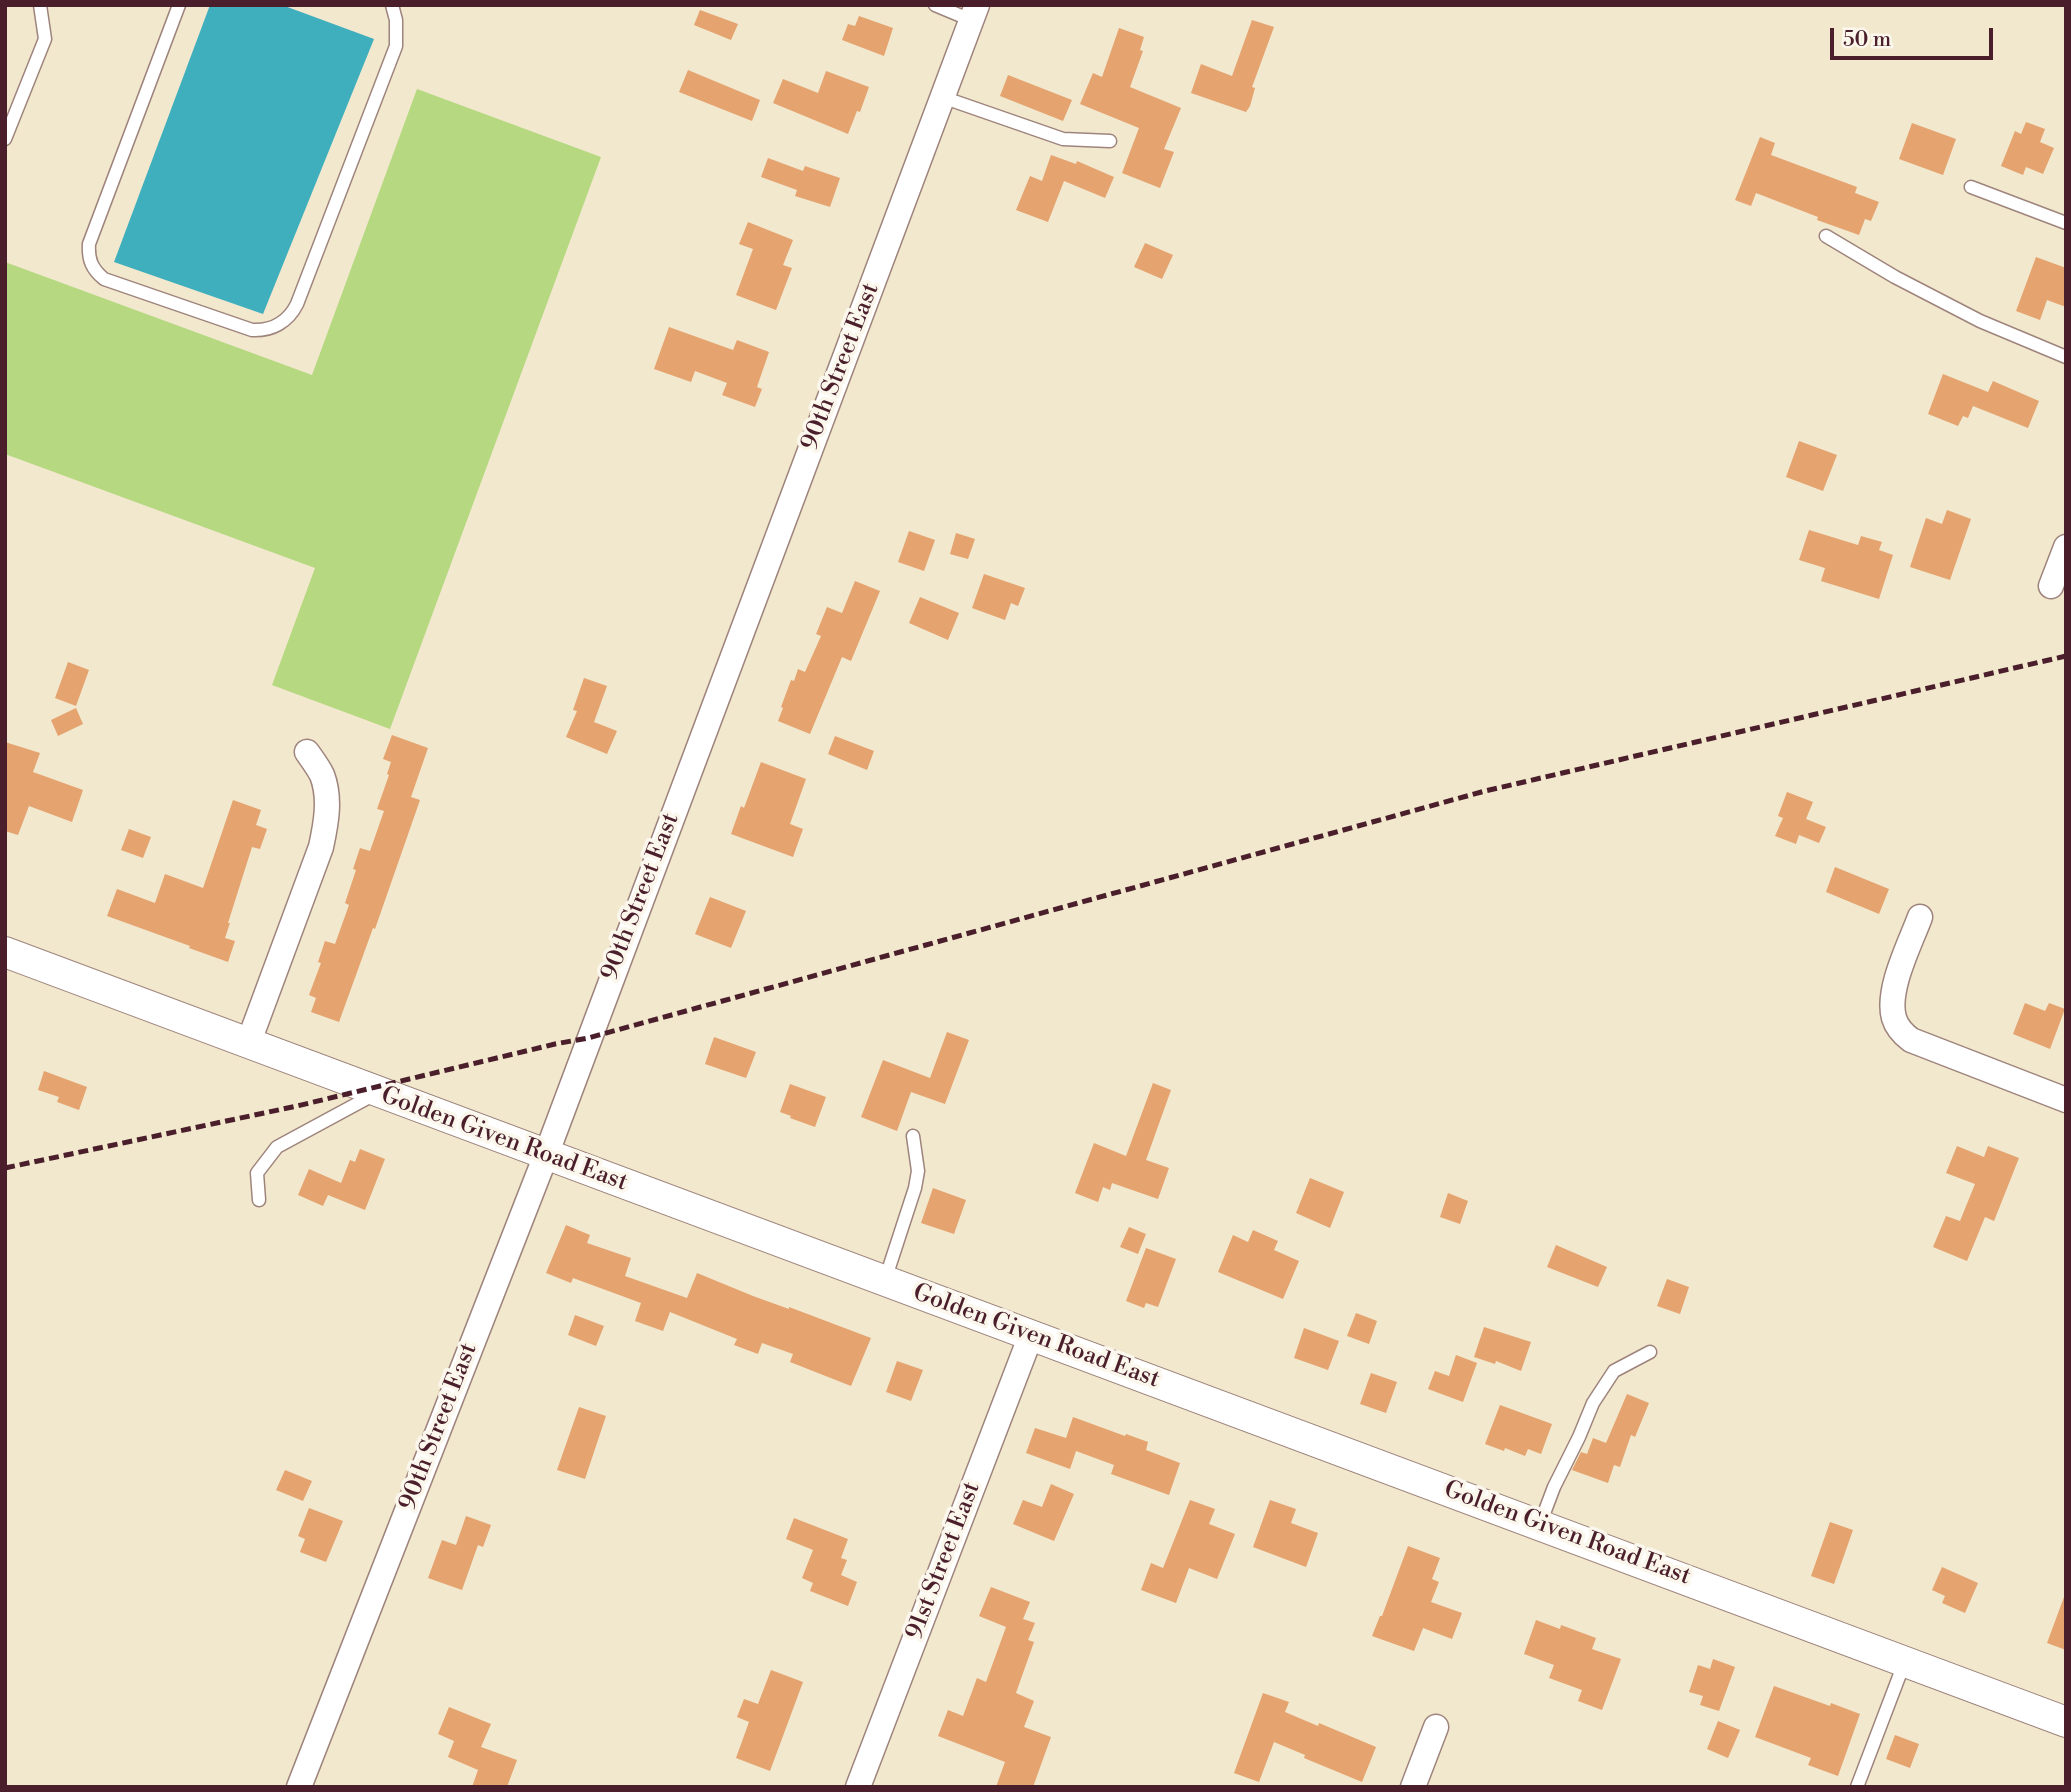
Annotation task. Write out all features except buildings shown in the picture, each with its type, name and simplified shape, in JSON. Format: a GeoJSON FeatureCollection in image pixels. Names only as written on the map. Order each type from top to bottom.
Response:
{"type":"FeatureCollection","features":[{"type":"Feature","properties":{"kind":"street","name":"90th Street East"},"geometry":{"type":"LineString","coordinates":[[299,1787],[546,1155],[974,12]]}},
{"type":"Feature","properties":{"kind":"street"},"geometry":{"type":"LineString","coordinates":[[2051,586],[2066,547]]}},
{"type":"Feature","properties":{"kind":"street"},"geometry":{"type":"LineString","coordinates":[[248,1044],[326,826],[328,808],[322,775],[307,752]]}},
{"type":"Feature","properties":{"kind":"street"},"geometry":{"type":"LineString","coordinates":[[1920,917],[1893,996],[1894,1020],[1900,1031],[1911,1040],[2066,1100]]}},
{"type":"Feature","properties":{"kind":"street","name":"Golden Given Road East"},"geometry":{"type":"LineString","coordinates":[[5,952],[2066,1721]]}},
{"type":"Feature","properties":{"kind":"street","name":"91st Street East"},"geometry":{"type":"LineString","coordinates":[[858,1787],[1031,1335]]}},
{"type":"Feature","properties":{"kind":"street"},"geometry":{"type":"LineString","coordinates":[[1413,1787],[1436,1727]]}},
{"type":"Feature","properties":{"kind":"lane"},"geometry":{"type":"LineString","coordinates":[[5,139],[45,39],[40,5]]}},
{"type":"Feature","properties":{"kind":"lane"},"geometry":{"type":"LineString","coordinates":[[179,5],[89,244],[91,264],[96,273],[114,283],[252,330],[262,331],[272,328],[291,315],[297,304],[396,46],[396,20],[392,5]]}},
{"type":"Feature","properties":{"kind":"lane"},"geometry":{"type":"LineString","coordinates":[[935,5],[974,12]]}},
{"type":"Feature","properties":{"kind":"lane"},"geometry":{"type":"LineString","coordinates":[[942,97],[1063,139],[1110,141]]}},
{"type":"Feature","properties":{"kind":"lane"},"geometry":{"type":"LineString","coordinates":[[1971,187],[2066,223]]}},
{"type":"Feature","properties":{"kind":"lane"},"geometry":{"type":"LineString","coordinates":[[1826,236],[1895,277],[1980,321],[2066,356]]}},
{"type":"Feature","properties":{"kind":"lane"},"geometry":{"type":"LineString","coordinates":[[259,1200],[257,1173],[277,1147],[378,1093]]}},
{"type":"Feature","properties":{"kind":"lane"},"geometry":{"type":"LineString","coordinates":[[885,1281],[915,1188],[917,1156],[914,1136]]}},
{"type":"Feature","properties":{"kind":"lane"},"geometry":{"type":"LineString","coordinates":[[1540,1525],[1592,1403],[1614,1371],[1650,1352]]}},
{"type":"Feature","properties":{"kind":"lane"},"geometry":{"type":"LineString","coordinates":[[1857,1787],[1905,1661]]}},
{"type":"Feature","properties":{"kind":"green space"},"geometry":{"type":"Polygon","coordinates":[[[417,89],[601,157],[390,729],[272,685],[315,568],[5,454],[5,262],[312,375],[417,89]]]}},
{"type":"Feature","properties":{"kind":"water"},"geometry":{"type":"Polygon","coordinates":[[[210,5],[282,5],[374,39],[263,314],[114,262],[210,5]]]}},
{"type":"Feature","properties":{"kind":"railway"},"geometry":{"type":"LineString","coordinates":[[5,1168],[297,1106],[588,1038],[1485,791],[2066,656]]}}]}
